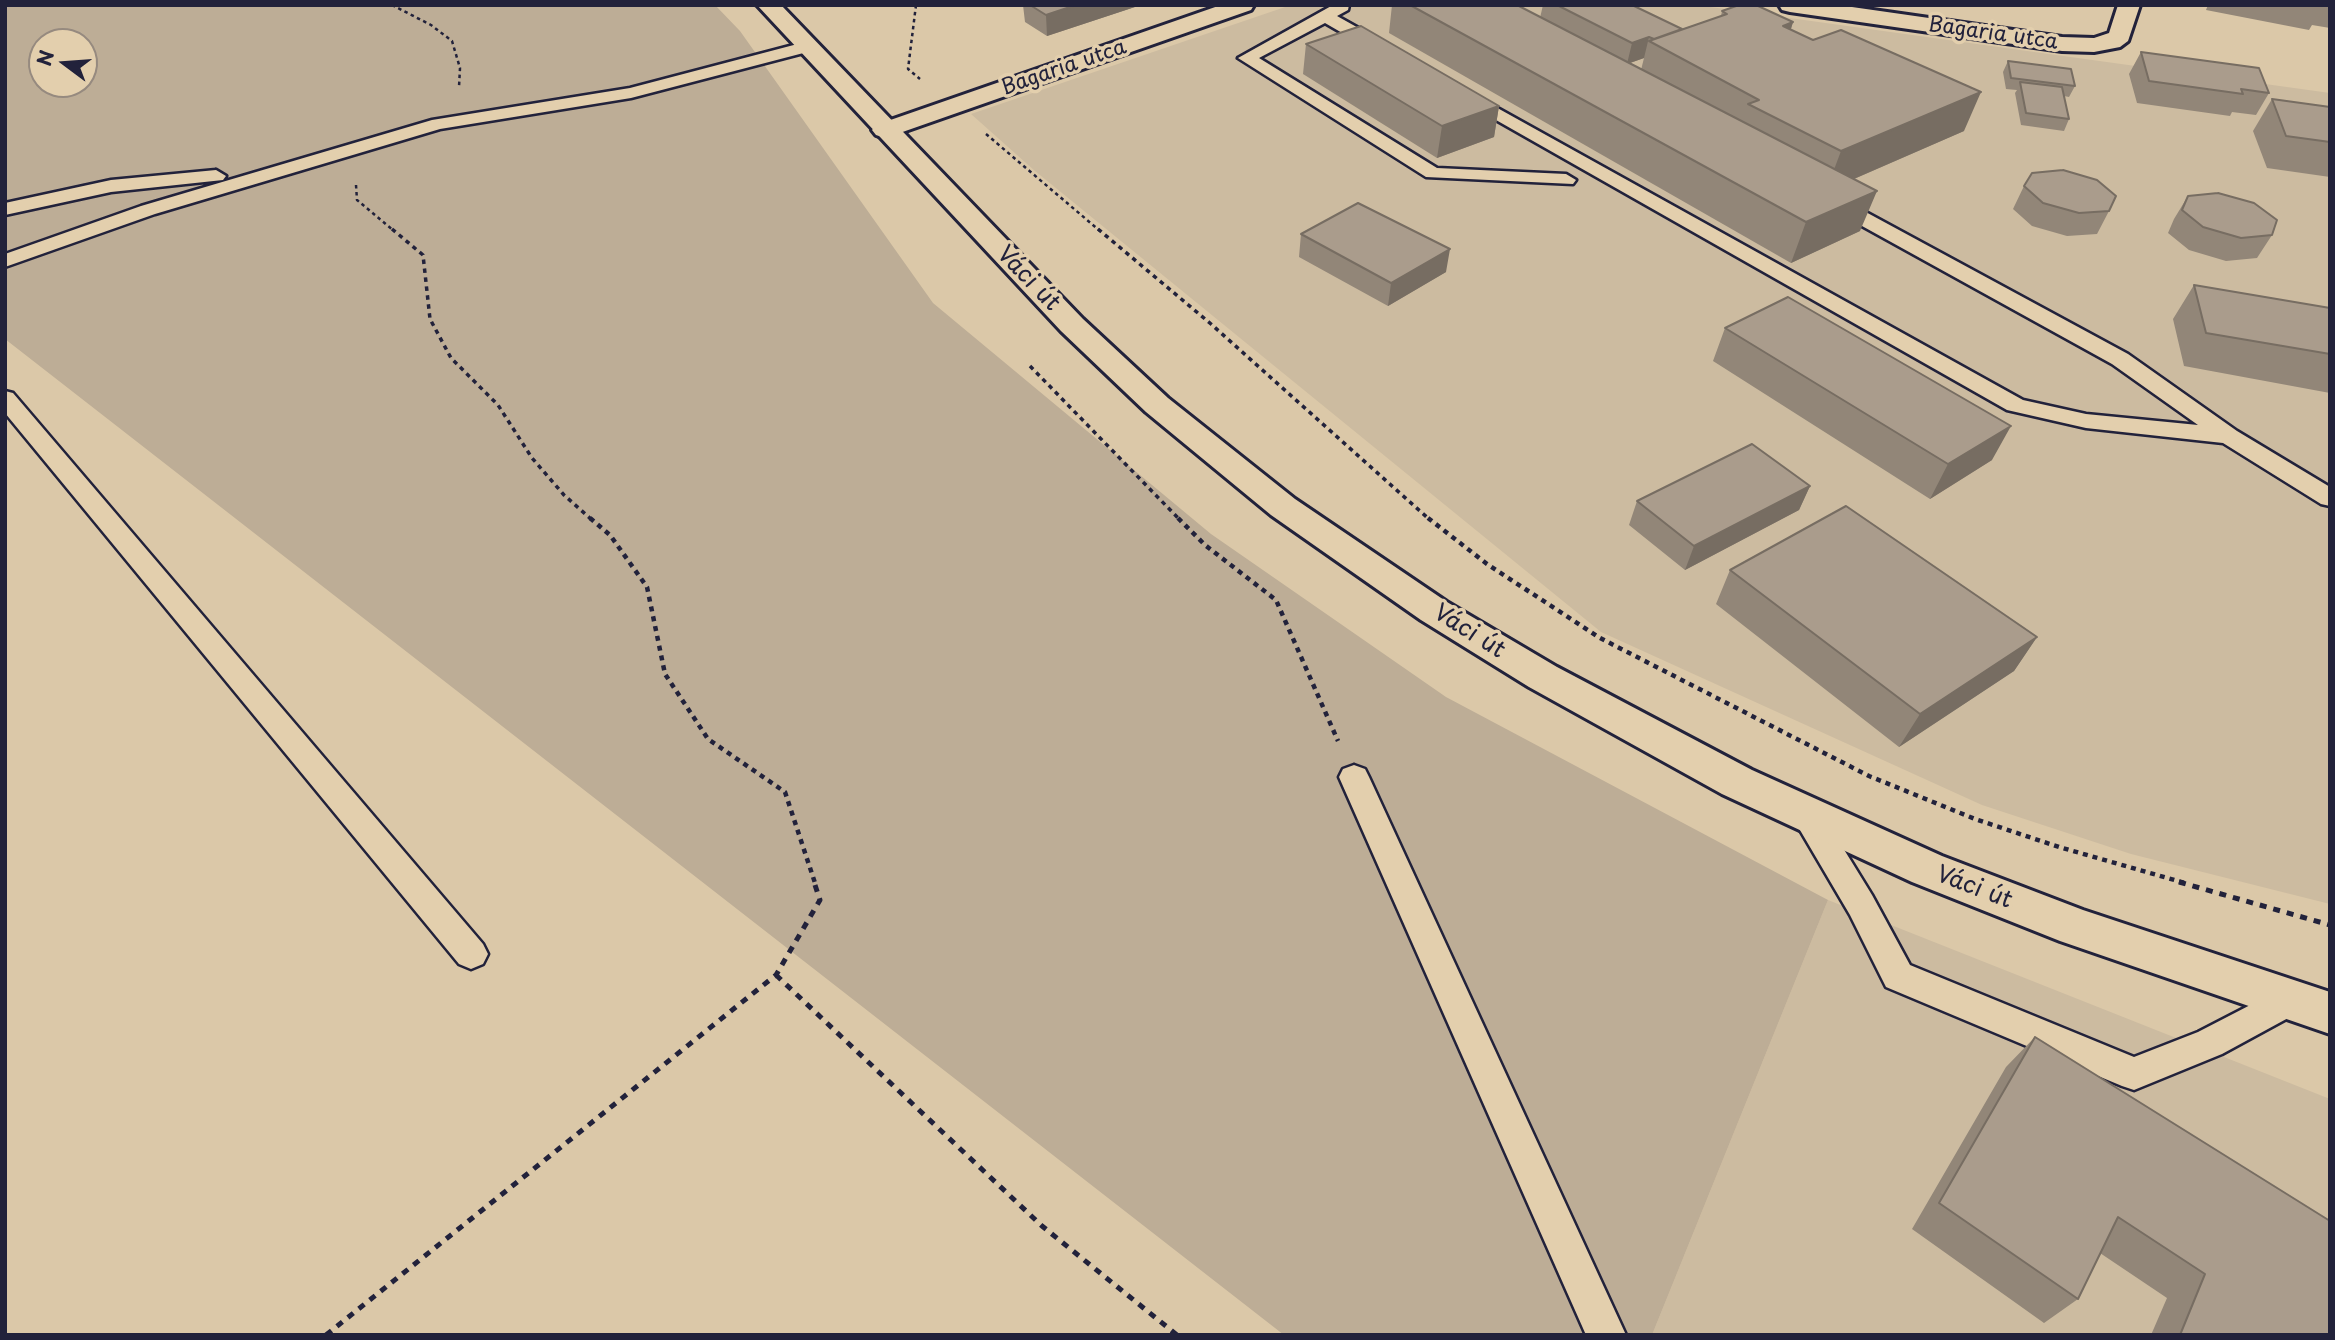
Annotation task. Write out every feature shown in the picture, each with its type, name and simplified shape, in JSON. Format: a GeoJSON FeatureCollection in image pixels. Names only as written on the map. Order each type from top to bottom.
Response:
{"type":"FeatureCollection","features":[{"type":"Feature","properties":{"kind":"main road","name":"Váci út"},"geometry":{"type":"LineString","coordinates":[[768,5],[1072,325],[1157,405],[1283,507],[1434,611],[1543,677],[1737,782],[1927,869],[2076,928],[2330,1013]]}},
{"type":"Feature","properties":{"kind":"main road","name":"Bagaria utca"},"geometry":{"type":"LineString","coordinates":[[885,130],[1243,5]]}},
{"type":"Feature","properties":{"kind":"main road","name":"Bagaria utca"},"geometry":{"type":"LineString","coordinates":[[1790,5],[2062,44],[2094,44],[2112,42],[2120,36],[2129,5]]}},
{"type":"Feature","properties":{"kind":"lane"},"geometry":{"type":"LineString","coordinates":[[1344,5],[1247,58],[1433,173],[1566,180]]}},
{"type":"Feature","properties":{"kind":"lane"},"geometry":{"type":"LineString","coordinates":[[1325,16],[1397,57]]}},
{"type":"Feature","properties":{"kind":"lane"},"geometry":{"type":"LineString","coordinates":[[5,261],[148,210],[438,124],[631,93],[809,46]]}},
{"type":"Feature","properties":{"kind":"lane"},"geometry":{"type":"LineString","coordinates":[[1446,84],[2015,405],[2031,411],[2074,419],[2229,436]]}},
{"type":"Feature","properties":{"kind":"lane"},"geometry":{"type":"LineString","coordinates":[[5,209],[111,186],[275,171]]}},
{"type":"Feature","properties":{"kind":"lane"},"geometry":{"type":"LineString","coordinates":[[1815,192],[2120,359],[2229,436],[2330,498]]}},
{"type":"Feature","properties":{"kind":"lane"},"geometry":{"type":"LineString","coordinates":[[5,398],[471,954]]}},
{"type":"Feature","properties":{"kind":"lane"},"geometry":{"type":"LineString","coordinates":[[1354,777],[1606,1335]]}},
{"type":"Feature","properties":{"kind":"lane"},"geometry":{"type":"LineString","coordinates":[[1805,813],[1861,905],[1898,976],[2134,1074],[2210,1043],[2289,1000]]}},
{"type":"Feature","properties":{"kind":"path"},"geometry":{"type":"LineString","coordinates":[[392,5],[431,25],[452,41],[460,68],[458,92],[438,124]]}},
{"type":"Feature","properties":{"kind":"path"},"geometry":{"type":"LineString","coordinates":[[916,5],[908,69],[924,82]]}},
{"type":"Feature","properties":{"kind":"path"},"geometry":{"type":"LineString","coordinates":[[985,133],[1211,324],[1413,506],[1487,564],[1600,638],[1869,776],[1975,819],[2059,847],[2330,925]]}},
{"type":"Feature","properties":{"kind":"path"},"geometry":{"type":"LineString","coordinates":[[326,1335],[776,975],[820,900],[785,792],[708,739],[666,674],[647,587],[610,535],[564,495],[532,458],[498,405],[451,358],[430,319],[423,255],[357,200],[354,149]]}},
{"type":"Feature","properties":{"kind":"path"},"geometry":{"type":"LineString","coordinates":[[1030,366],[1205,545],[1276,600],[1354,777]]}},
{"type":"Feature","properties":{"kind":"path"},"geometry":{"type":"LineString","coordinates":[[776,975],[1042,1226],[1177,1335]]}},
{"type":"Feature","properties":{"kind":"shaded area"},"geometry":{"type":"Polygon","coordinates":[[[5,5],[715,5],[740,31],[933,303],[1211,534],[1446,697],[1828,900],[1652,1335],[1284,1335],[5,339],[5,5]]]}},
{"type":"Feature","properties":{"kind":"shaded area"},"geometry":{"type":"Polygon","coordinates":[[[1291,5],[1696,5],[2330,93],[2330,904],[2131,854],[1982,805],[1601,632],[1035,171],[971,114],[1291,5]]]}},
{"type":"Feature","properties":{"kind":"shaded area"},"geometry":{"type":"Polygon","coordinates":[[[1828,900],[2330,1099],[2330,1335],[1652,1335],[1828,900]]]}},
{"type":"Feature","properties":{"kind":"building"},"geometry":{"type":"Polygon","coordinates":[[[1030,5],[1076,5],[1046,15],[1030,5]]]}},
{"type":"Feature","properties":{"kind":"building"},"geometry":{"type":"Polygon","coordinates":[[[1410,5],[1517,5],[1877,191],[1806,222],[1410,5]]]}},
{"type":"Feature","properties":{"kind":"building"},"geometry":{"type":"Polygon","coordinates":[[[1557,5],[1632,5],[1682,29],[1632,43],[1557,5]]]}},
{"type":"Feature","properties":{"kind":"building"},"geometry":{"type":"Polygon","coordinates":[[[1739,5],[1756,5],[1793,22],[1783,26],[1813,40],[1841,30],[1981,92],[1841,151],[1748,104],[1759,100],[1649,41],[1727,14],[1722,11],[1739,5]]]}},
{"type":"Feature","properties":{"kind":"building"},"geometry":{"type":"Polygon","coordinates":[[[1361,26],[1499,106],[1442,126],[1306,44],[1361,26]]]}},
{"type":"Feature","properties":{"kind":"building"},"geometry":{"type":"Polygon","coordinates":[[[2141,52],[2259,68],[2269,93],[2241,89],[2243,94],[2149,81],[2141,52]]]}},
{"type":"Feature","properties":{"kind":"building"},"geometry":{"type":"Polygon","coordinates":[[[2008,61],[2071,69],[2075,86],[2011,78],[2008,61]]]}},
{"type":"Feature","properties":{"kind":"building"},"geometry":{"type":"Polygon","coordinates":[[[2020,82],[2062,87],[2069,119],[2026,113],[2020,82]]]}},
{"type":"Feature","properties":{"kind":"building"},"geometry":{"type":"Polygon","coordinates":[[[2272,99],[2330,107],[2330,142],[2286,136],[2272,99]]]}},
{"type":"Feature","properties":{"kind":"building"},"geometry":{"type":"Polygon","coordinates":[[[2063,170],[2097,180],[2116,196],[2109,211],[2079,213],[2043,203],[2024,186],[2032,173],[2063,170]]]}},
{"type":"Feature","properties":{"kind":"building"},"geometry":{"type":"Polygon","coordinates":[[[2218,193],[2254,203],[2277,220],[2272,235],[2241,238],[2203,227],[2182,210],[2188,196],[2218,193]]]}},
{"type":"Feature","properties":{"kind":"building"},"geometry":{"type":"Polygon","coordinates":[[[1358,203],[1450,249],[1391,283],[1301,234],[1358,203]]]}},
{"type":"Feature","properties":{"kind":"building"},"geometry":{"type":"Polygon","coordinates":[[[2194,285],[2330,308],[2330,354],[2206,333],[2194,285]]]}},
{"type":"Feature","properties":{"kind":"building"},"geometry":{"type":"Polygon","coordinates":[[[1788,297],[2011,426],[1948,464],[1725,328],[1788,297]]]}},
{"type":"Feature","properties":{"kind":"building"},"geometry":{"type":"Polygon","coordinates":[[[1752,444],[1810,486],[1694,546],[1637,501],[1752,444]]]}},
{"type":"Feature","properties":{"kind":"building"},"geometry":{"type":"Polygon","coordinates":[[[1846,506],[2037,637],[1920,714],[1730,570],[1846,506]]]}},
{"type":"Feature","properties":{"kind":"building"},"geometry":{"type":"Polygon","coordinates":[[[2035,1037],[2330,1221],[2330,1335],[2180,1335],[2205,1274],[2118,1217],[2078,1299],[1939,1203],[2035,1037]]]}}]}
